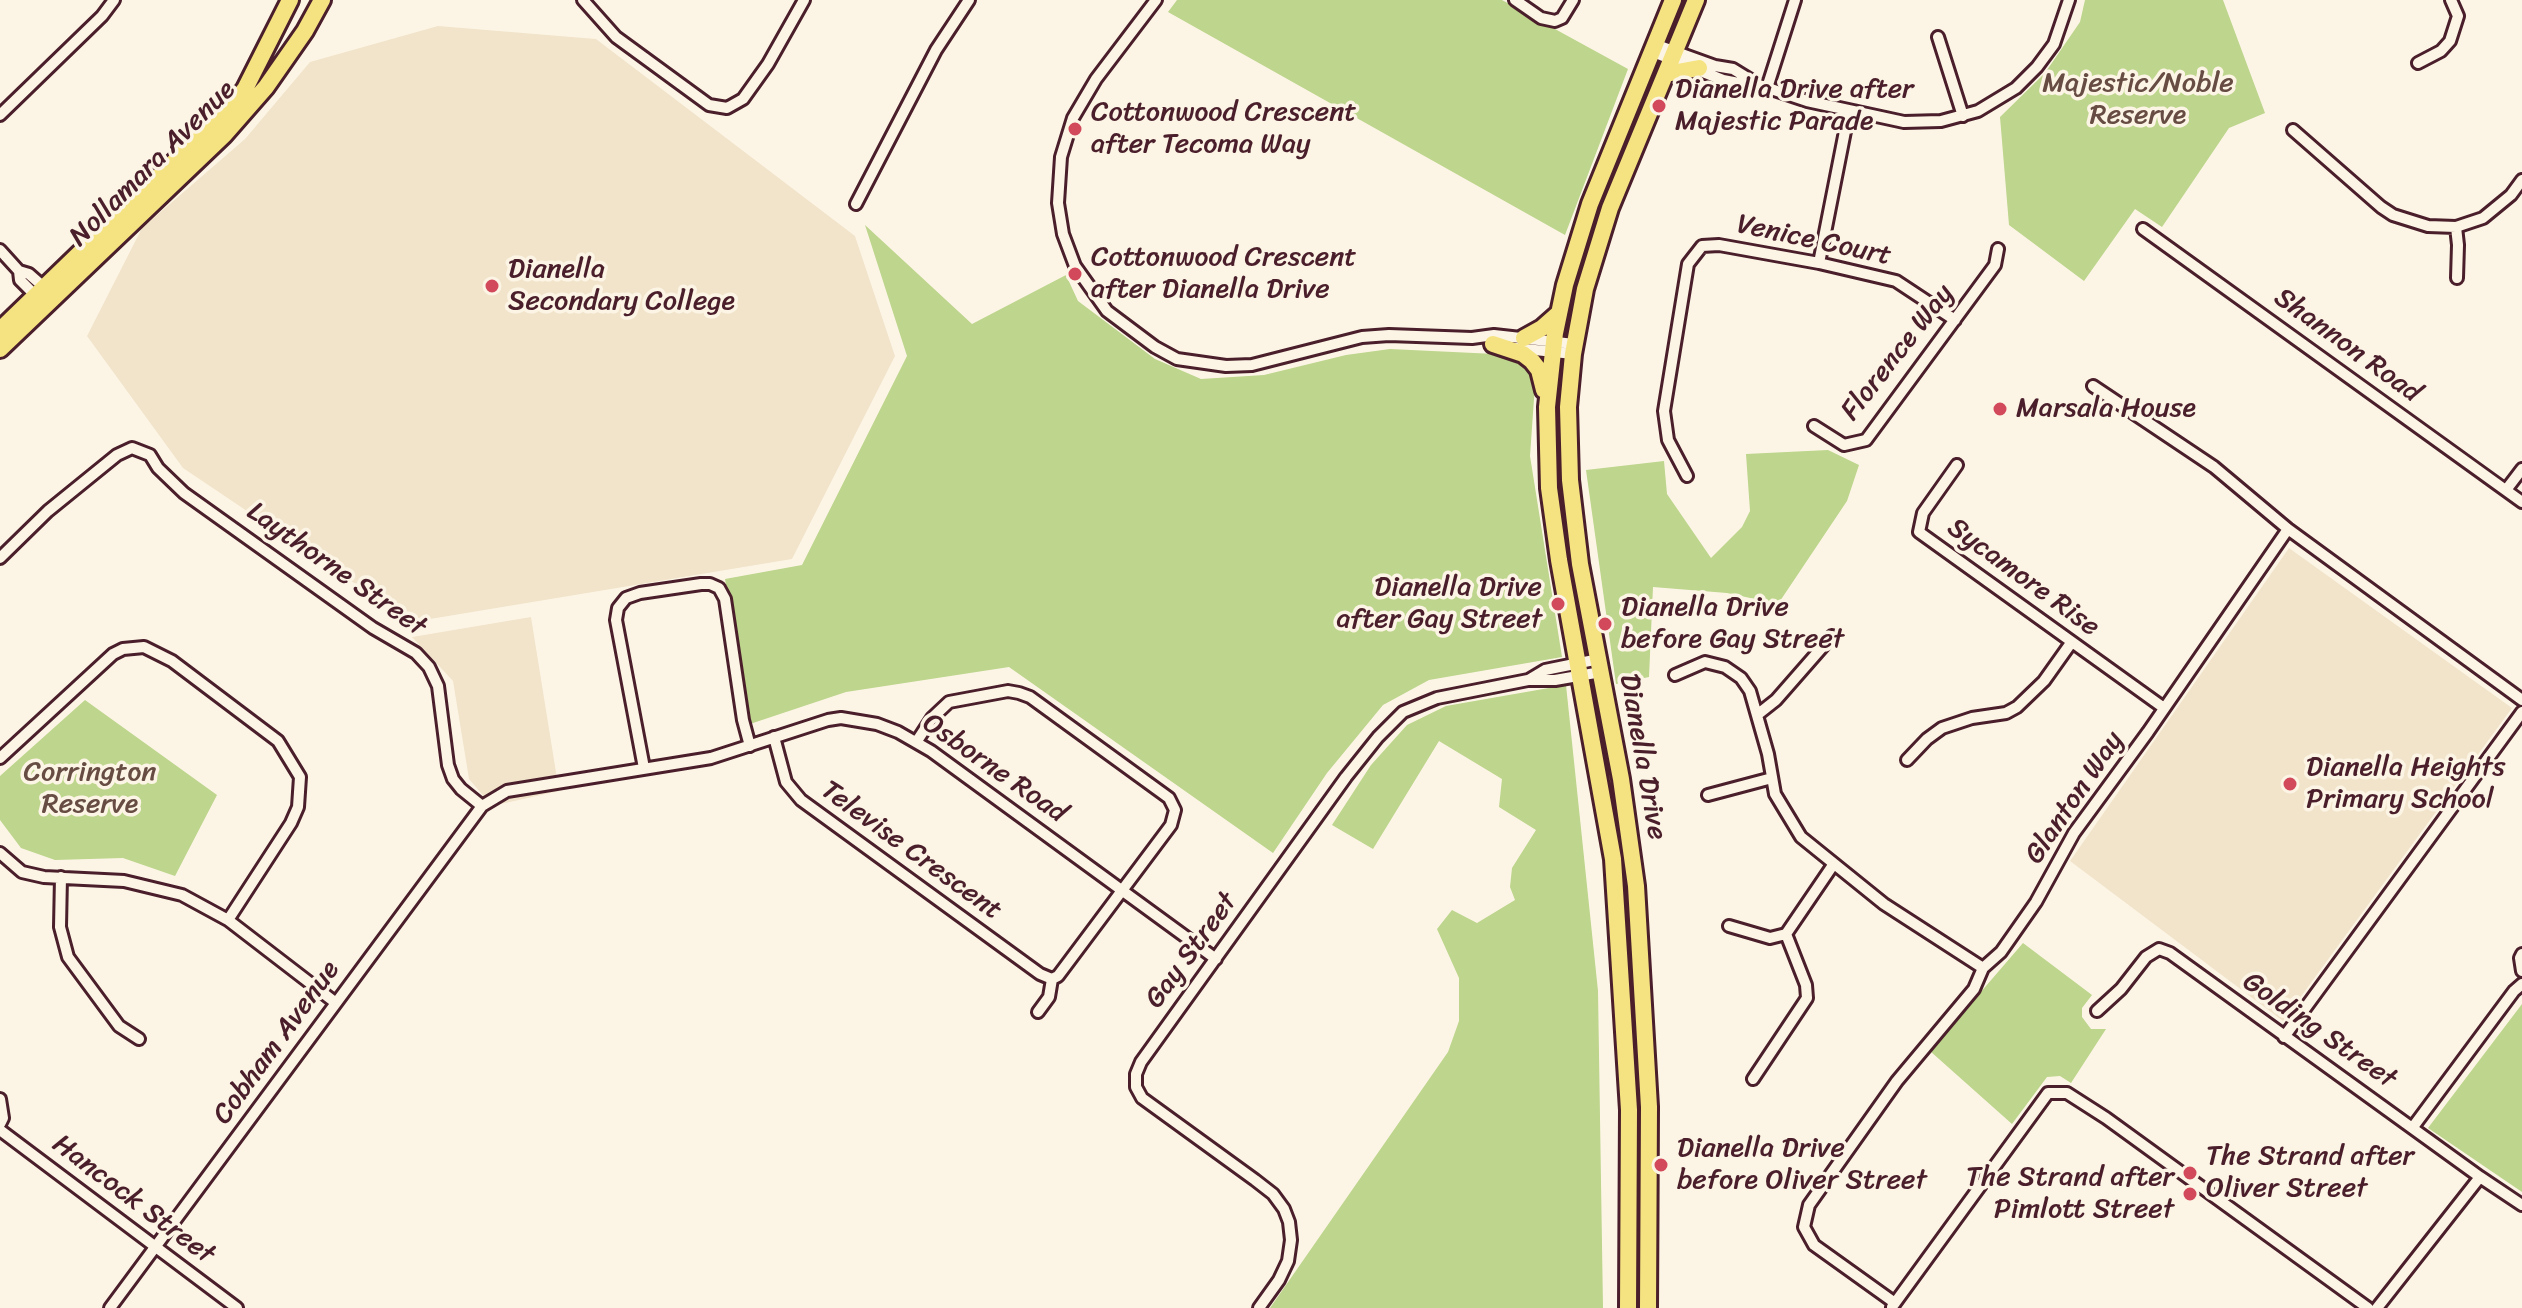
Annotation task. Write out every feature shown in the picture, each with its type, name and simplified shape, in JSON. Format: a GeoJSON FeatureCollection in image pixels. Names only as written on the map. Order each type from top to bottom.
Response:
{"type":"FeatureCollection","features":[{"type":"Feature","properties":{"kind":"main road","name":"Nollamara Avenue"},"geometry":{"type":"LineString","coordinates":[[0,349],[45,296],[230,108],[245,89],[290,0]]}},
{"type":"Feature","properties":{"kind":"main road","name":"Nollamara Avenue"},"geometry":{"type":"LineString","coordinates":[[0,330],[45,296],[224,135],[266,87],[322,0]]}},
{"type":"Feature","properties":{"kind":"main road","name":"Dianella Drive"},"geometry":{"type":"LineString","coordinates":[[1628,1308],[1629,1110],[1619,935],[1609,834],[1577,670],[1549,488],[1547,407],[1559,313],[1590,204],[1673,0]]}},
{"type":"Feature","properties":{"kind":"main road","name":"Dianella Drive"},"geometry":{"type":"LineString","coordinates":[[1648,1308],[1649,1107],[1636,886],[1628,817],[1580,564],[1570,480],[1568,407],[1585,289],[1610,208],[1696,0]]}},
{"type":"Feature","properties":{"kind":"main road"},"geometry":{"type":"LineString","coordinates":[[264,53],[277,58],[311,21]]}},
{"type":"Feature","properties":{"kind":"main road"},"geometry":{"type":"LineString","coordinates":[[1672,62],[1699,68]]}},
{"type":"Feature","properties":{"kind":"main road"},"geometry":{"type":"LineString","coordinates":[[1524,338],[1559,313]]}},
{"type":"Feature","properties":{"kind":"main road"},"geometry":{"type":"LineString","coordinates":[[1493,344],[1523,354],[1532,361],[1542,379],[1547,407]]}},
{"type":"Feature","properties":{"kind":"street"},"geometry":{"type":"LineString","coordinates":[[0,115],[102,16],[114,0]]}},
{"type":"Feature","properties":{"kind":"street"},"geometry":{"type":"LineString","coordinates":[[583,0],[616,37],[709,105],[727,108],[743,99],[760,76],[804,0]]}},
{"type":"Feature","properties":{"kind":"street"},"geometry":{"type":"LineString","coordinates":[[856,204],[936,50],[969,0]]}},
{"type":"Feature","properties":{"kind":"street"},"geometry":{"type":"LineString","coordinates":[[1156,0],[1096,79],[1073,118],[1061,157],[1058,203],[1063,234],[1075,266],[1107,311],[1155,347],[1177,359],[1214,365],[1266,362],[1362,337],[1472,338],[1494,335],[1524,338],[1554,347]]}},
{"type":"Feature","properties":{"kind":"street"},"geometry":{"type":"LineString","coordinates":[[1515,0],[1541,18],[1555,21],[1562,18],[1573,0]]}},
{"type":"Feature","properties":{"kind":"street"},"geometry":{"type":"LineString","coordinates":[[1763,86],[1795,0]]}},
{"type":"Feature","properties":{"kind":"street"},"geometry":{"type":"LineString","coordinates":[[1652,47],[1672,62],[1733,69],[1763,86],[1849,111],[1904,122],[1941,121],[1963,116],[1999,100],[2016,88],[2054,44],[2069,0]]}},
{"type":"Feature","properties":{"kind":"street"},"geometry":{"type":"LineString","coordinates":[[2418,63],[2441,51],[2450,41],[2458,16],[2451,0]]}},
{"type":"Feature","properties":{"kind":"street"},"geometry":{"type":"LineString","coordinates":[[1938,37],[1963,116]]}},
{"type":"Feature","properties":{"kind":"street"},"geometry":{"type":"LineString","coordinates":[[1699,68],[1729,82],[1763,86]]}},
{"type":"Feature","properties":{"kind":"street"},"geometry":{"type":"LineString","coordinates":[[1819,263],[1849,111]]}},
{"type":"Feature","properties":{"kind":"street"},"geometry":{"type":"LineString","coordinates":[[2293,130],[2393,215],[2428,226],[2456,227],[2483,218],[2496,209],[2522,180]]}},
{"type":"Feature","properties":{"kind":"street"},"geometry":{"type":"LineString","coordinates":[[2456,227],[2457,278]]}},
{"type":"Feature","properties":{"kind":"street","name":"Shannon Road"},"geometry":{"type":"LineString","coordinates":[[2143,229],[2522,502]]}},
{"type":"Feature","properties":{"kind":"street","name":"Venice Court"},"geometry":{"type":"LineString","coordinates":[[1687,476],[1668,440],[1664,411],[1688,264],[1702,246],[1719,245],[1819,263],[1896,281],[1955,320]]}},
{"type":"Feature","properties":{"kind":"street","name":"Florence Way"},"geometry":{"type":"LineString","coordinates":[[1814,426],[1844,445],[1866,440],[1995,265],[1998,249]]}},
{"type":"Feature","properties":{"kind":"street"},"geometry":{"type":"LineString","coordinates":[[0,250],[19,271],[20,280],[45,296]]}},
{"type":"Feature","properties":{"kind":"street"},"geometry":{"type":"LineString","coordinates":[[1472,338],[1493,344],[1574,349]]}},
{"type":"Feature","properties":{"kind":"street"},"geometry":{"type":"LineString","coordinates":[[2093,386],[2214,467],[2288,529],[2522,700]]}},
{"type":"Feature","properties":{"kind":"street","name":"Laythorne Street"},"geometry":{"type":"LineString","coordinates":[[0,558],[48,511],[117,455],[132,448],[150,455],[170,480],[197,502],[373,628],[416,653],[429,667],[438,686],[448,765],[453,779],[482,806]]}},
{"type":"Feature","properties":{"kind":"street","name":"Sycamore Rise"},"geometry":{"type":"LineString","coordinates":[[1957,465],[1923,513],[1919,532],[2164,708]]}},
{"type":"Feature","properties":{"kind":"street"},"geometry":{"type":"LineString","coordinates":[[2506,490],[2522,469]]}},
{"type":"Feature","properties":{"kind":"street","name":"Glanton Way"},"geometry":{"type":"LineString","coordinates":[[1893,1306],[1814,1245],[1804,1227],[1809,1205],[1905,1070],[1974,989],[1983,968],[2001,952],[2036,902],[2074,833],[2288,529]]}},
{"type":"Feature","properties":{"kind":"street"},"geometry":{"type":"LineString","coordinates":[[644,768],[616,620],[618,608],[626,598],[640,593],[701,584],[719,588],[725,599],[743,720],[750,746]]}},
{"type":"Feature","properties":{"kind":"street"},"geometry":{"type":"LineString","coordinates":[[1757,715],[1776,700],[1832,636]]}},
{"type":"Feature","properties":{"kind":"street"},"geometry":{"type":"LineString","coordinates":[[1907,760],[1942,728],[1972,718],[2006,713],[2017,707],[2044,681],[2071,643]]}},
{"type":"Feature","properties":{"kind":"street"},"geometry":{"type":"LineString","coordinates":[[0,758],[113,654],[123,649],[144,647],[172,661],[278,741],[300,777],[298,807],[291,823],[228,920]]}},
{"type":"Feature","properties":{"kind":"street"},"geometry":{"type":"LineString","coordinates":[[1675,675],[1705,662],[1725,667],[1741,678],[1750,691],[1768,754],[1775,794],[1801,837],[1884,904],[1983,968]]}},
{"type":"Feature","properties":{"kind":"street","name":"Gay Street"},"geometry":{"type":"LineString","coordinates":[[1259,1308],[1288,1261],[1291,1240],[1284,1209],[1264,1187],[1142,1098],[1136,1087],[1136,1074],[1141,1062],[1346,777],[1403,712],[1437,698],[1528,680],[1555,680],[1577,670],[1600,665]]}},
{"type":"Feature","properties":{"kind":"street"},"geometry":{"type":"LineString","coordinates":[[917,741],[932,718],[949,702],[1008,691],[1030,697],[1169,798],[1175,810],[1171,825],[1123,891],[1064,971],[1052,979],[1049,997],[1038,1012]]}},
{"type":"Feature","properties":{"kind":"street"},"geometry":{"type":"LineString","coordinates":[[2284,1037],[2522,712]]}},
{"type":"Feature","properties":{"kind":"street","name":"Osborne Road"},"geometry":{"type":"LineString","coordinates":[[482,806],[495,796],[520,787],[711,758],[828,720],[841,718],[877,724],[917,741],[1216,959]]}},
{"type":"Feature","properties":{"kind":"street","name":"Televise Crescent"},"geometry":{"type":"LineString","coordinates":[[774,737],[786,782],[801,800],[1040,974],[1052,979]]}},
{"type":"Feature","properties":{"kind":"street"},"geometry":{"type":"LineString","coordinates":[[1708,795],[1772,778]]}},
{"type":"Feature","properties":{"kind":"street","name":"Cobham Avenue"},"geometry":{"type":"LineString","coordinates":[[110,1308],[482,806]]}},
{"type":"Feature","properties":{"kind":"street"},"geometry":{"type":"LineString","coordinates":[[0,853],[22,872],[124,881],[182,895],[228,920],[336,1003]]}},
{"type":"Feature","properties":{"kind":"street"},"geometry":{"type":"LineString","coordinates":[[1729,926],[1770,938],[1786,934],[1833,865]]}},
{"type":"Feature","properties":{"kind":"street"},"geometry":{"type":"LineString","coordinates":[[61,877],[60,927],[68,957],[119,1026],[139,1039]]}},
{"type":"Feature","properties":{"kind":"street"},"geometry":{"type":"LineString","coordinates":[[1753,1079],[1807,998],[1806,985],[1786,934]]}},
{"type":"Feature","properties":{"kind":"street","name":"Golding Street"},"geometry":{"type":"LineString","coordinates":[[2097,1011],[2121,989],[2146,957],[2159,949],[2170,953],[2522,1205]]}},
{"type":"Feature","properties":{"kind":"street"},"geometry":{"type":"LineString","coordinates":[[2522,954],[2522,971]]}},
{"type":"Feature","properties":{"kind":"street"},"geometry":{"type":"LineString","coordinates":[[2413,1127],[2522,984]]}},
{"type":"Feature","properties":{"kind":"street"},"geometry":{"type":"LineString","coordinates":[[1893,1306],[2048,1093],[2067,1093],[2368,1308]]}},
{"type":"Feature","properties":{"kind":"street","name":"Hancock Street"},"geometry":{"type":"LineString","coordinates":[[0,1099],[3,1118],[0,1127],[237,1308]]}},
{"type":"Feature","properties":{"kind":"street"},"geometry":{"type":"LineString","coordinates":[[2377,1308],[2480,1177]]}},
{"type":"Feature","properties":{"kind":"shaded area","name":"Dianella Secondary College"},"geometry":{"type":"Polygon","coordinates":[[[438,26],[596,39],[855,236],[895,356],[792,559],[412,622],[183,468],[87,336],[142,228],[245,139],[310,62],[438,26]]]}},
{"type":"Feature","properties":{"kind":"shaded area","name":"Dianella Heights Primary School"},"geometry":{"type":"Polygon","coordinates":[[[2289,548],[2512,708],[2283,1021],[2070,861],[2289,548]]]}},
{"type":"Feature","properties":{"kind":"shaded area"},"geometry":{"type":"Polygon","coordinates":[[[531,617],[559,791],[492,806],[469,779],[453,681],[412,637],[531,617]]]}},
{"type":"Feature","properties":{"kind":"green space"},"geometry":{"type":"Polygon","coordinates":[[[1177,0],[1502,0],[1628,69],[1565,235],[1168,12],[1177,0]]]}},
{"type":"Feature","properties":{"kind":"green space","name":"Majestic/Noble Reserve"},"geometry":{"type":"Polygon","coordinates":[[[2085,0],[2223,0],[2265,113],[2229,128],[2162,227],[2135,209],[2084,281],[2009,225],[2000,117],[2045,73],[2080,22],[2085,0]]]}},
{"type":"Feature","properties":{"kind":"green space"},"geometry":{"type":"Polygon","coordinates":[[[865,225],[972,324],[1066,275],[1078,301],[1155,359],[1201,379],[1264,375],[1346,355],[1390,349],[1537,356],[1530,456],[1562,657],[1429,680],[1383,705],[1327,773],[1273,853],[1009,667],[846,692],[750,724],[725,579],[802,565],[907,356],[865,225]]]}},
{"type":"Feature","properties":{"kind":"green space"},"geometry":{"type":"Polygon","coordinates":[[[1828,450],[1859,465],[1847,501],[1778,604],[1727,593],[1653,587],[1649,677],[1616,684],[1586,470],[1664,461],[1667,494],[1711,558],[1742,527],[1750,511],[1746,454],[1828,450]]]}},
{"type":"Feature","properties":{"kind":"green space"},"geometry":{"type":"Polygon","coordinates":[[[1566,685],[1598,991],[1603,1308],[1270,1308],[1448,1052],[1459,1021],[1459,978],[1437,929],[1452,910],[1477,923],[1515,900],[1510,887],[1512,868],[1536,830],[1499,807],[1502,779],[1439,741],[1373,849],[1332,825],[1371,765],[1407,725],[1446,706],[1566,685]]]}},
{"type":"Feature","properties":{"kind":"green space","name":"Corrington Reserve"},"geometry":{"type":"Polygon","coordinates":[[[85,700],[217,795],[175,876],[123,858],[55,860],[21,848],[0,820],[0,776],[85,700]]]}},
{"type":"Feature","properties":{"kind":"green space"},"geometry":{"type":"Polygon","coordinates":[[[2023,943],[2092,995],[2082,1008],[2082,1017],[2091,1029],[2106,1029],[2071,1083],[2060,1076],[2047,1077],[2012,1124],[1930,1051],[2023,943]]]}},
{"type":"Feature","properties":{"kind":"green space"},"geometry":{"type":"Polygon","coordinates":[[[2522,1004],[2522,1192],[2428,1128],[2522,1004]]]}},
{"type":"Feature","properties":{"kind":"place","name":"Dianella Drive after Majestic Parade"},"geometry":{"type":"Point","coordinates":[1659,106]}},
{"type":"Feature","properties":{"kind":"place","name":"Cottonwood Crescent after Tecoma Way"},"geometry":{"type":"Point","coordinates":[1075,129]}},
{"type":"Feature","properties":{"kind":"place","name":"Cottonwood Crescent after Dianella Drive"},"geometry":{"type":"Point","coordinates":[1075,274]}},
{"type":"Feature","properties":{"kind":"place","name":"Dianella Secondary College"},"geometry":{"type":"Point","coordinates":[492,286]}},
{"type":"Feature","properties":{"kind":"place","name":"Marsala House"},"geometry":{"type":"Point","coordinates":[2000,409]}},
{"type":"Feature","properties":{"kind":"place","name":"Dianella Drive after Gay Street"},"geometry":{"type":"Point","coordinates":[1558,604]}},
{"type":"Feature","properties":{"kind":"place","name":"Dianella Drive before Gay Street"},"geometry":{"type":"Point","coordinates":[1605,624]}},
{"type":"Feature","properties":{"kind":"place","name":"Dianella Heights Primary School"},"geometry":{"type":"Point","coordinates":[2290,784]}},
{"type":"Feature","properties":{"kind":"place","name":"Dianella Drive before Oliver Street"},"geometry":{"type":"Point","coordinates":[1661,1165]}},
{"type":"Feature","properties":{"kind":"place","name":"The Strand after Oliver Street"},"geometry":{"type":"Point","coordinates":[2190,1173]}},
{"type":"Feature","properties":{"kind":"place","name":"The Strand after Pimlott Street"},"geometry":{"type":"Point","coordinates":[2190,1194]}}]}
